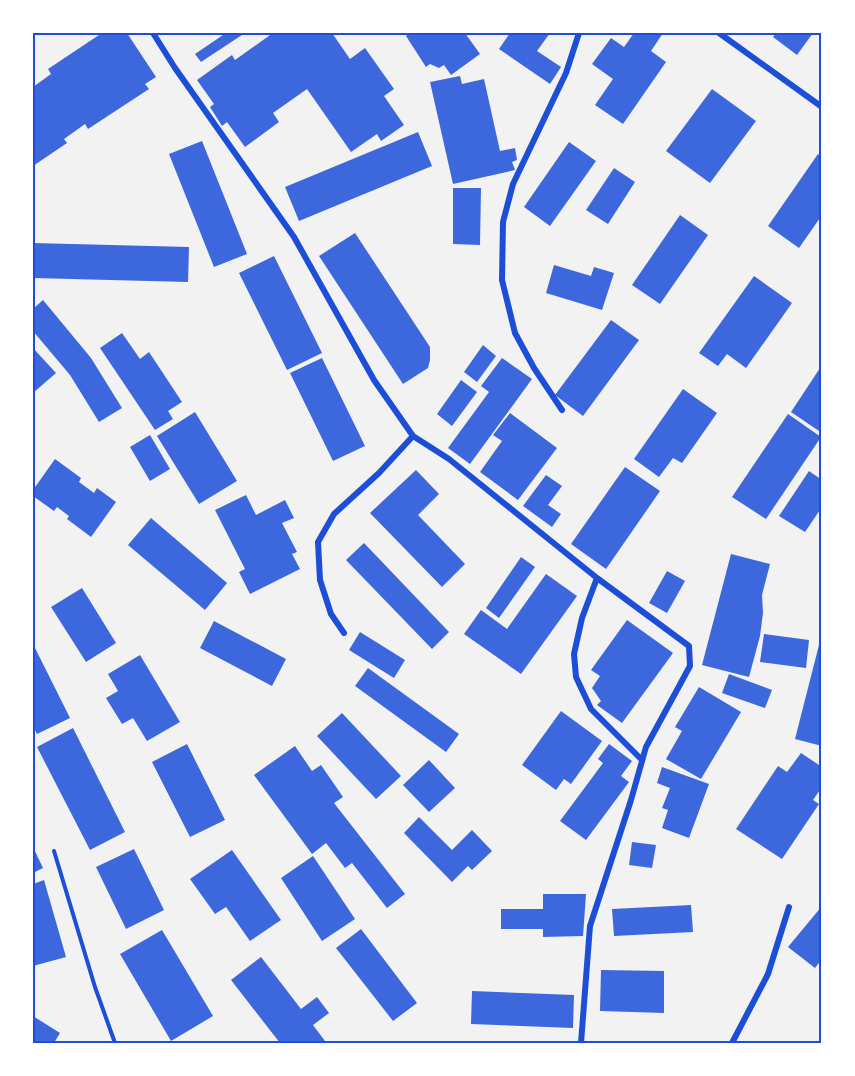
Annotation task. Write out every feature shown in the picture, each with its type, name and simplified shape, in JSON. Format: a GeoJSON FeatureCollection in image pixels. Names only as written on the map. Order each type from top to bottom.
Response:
{"type":"FeatureCollection","features":[{"type":"Feature","properties":{"kind":"street"},"geometry":{"type":"LineString","coordinates":[[153,33],[175,68],[294,237],[374,380],[413,436],[449,459],[597,578],[689,646],[690,666],[646,747],[590,926],[581,1043]]}},
{"type":"Feature","properties":{"kind":"street"},"geometry":{"type":"LineString","coordinates":[[562,410],[534,368],[515,333],[502,280],[503,222],[513,184],[566,73],[579,33]]}},
{"type":"Feature","properties":{"kind":"street"},"geometry":{"type":"LineString","coordinates":[[719,33],[822,106]]}},
{"type":"Feature","properties":{"kind":"street"},"geometry":{"type":"LineString","coordinates":[[344,633],[331,614],[320,580],[318,542],[334,514],[379,474],[413,436]]}},
{"type":"Feature","properties":{"kind":"street"},"geometry":{"type":"LineString","coordinates":[[597,578],[582,618],[574,654],[576,677],[591,709],[642,760]]}},
{"type":"Feature","properties":{"kind":"street"},"geometry":{"type":"LineString","coordinates":[[732,1043],[768,974],[789,908]]}},
{"type":"Feature","properties":{"kind":"path"},"geometry":{"type":"LineString","coordinates":[[54,851],[95,987],[115,1043]]}},
{"type":"Feature","properties":{"kind":"building"},"geometry":{"type":"Polygon","coordinates":[[[102,33],[127,33],[156,77],[145,84],[149,89],[88,129],[85,124],[64,139],[67,143],[33,166],[33,87],[51,74],[48,69],[102,33]]]}},
{"type":"Feature","properties":{"kind":"building"},"geometry":{"type":"Polygon","coordinates":[[[226,33],[245,33],[201,62],[195,54],[226,33]]]}},
{"type":"Feature","properties":{"kind":"building"},"geometry":{"type":"Polygon","coordinates":[[[273,33],[332,33],[350,59],[365,48],[394,89],[384,96],[404,125],[381,141],[377,134],[351,152],[307,89],[273,113],[279,122],[245,147],[227,122],[222,126],[210,107],[214,104],[197,80],[232,55],[235,60],[273,33]]]}},
{"type":"Feature","properties":{"kind":"building"},"geometry":{"type":"Polygon","coordinates":[[[410,33],[465,33],[480,54],[451,75],[444,65],[439,68],[430,64],[426,67],[406,36],[410,33]]]}},
{"type":"Feature","properties":{"kind":"building"},"geometry":{"type":"Polygon","coordinates":[[[510,33],[550,33],[537,51],[561,67],[550,84],[499,49],[510,33]]]}},
{"type":"Feature","properties":{"kind":"building"},"geometry":{"type":"Polygon","coordinates":[[[634,33],[663,33],[651,51],[666,62],[623,124],[595,105],[613,79],[592,64],[611,38],[624,47],[634,33]]]}},
{"type":"Feature","properties":{"kind":"building"},"geometry":{"type":"Polygon","coordinates":[[[776,33],[813,33],[797,55],[773,37],[776,33]]]}},
{"type":"Feature","properties":{"kind":"building"},"geometry":{"type":"Polygon","coordinates":[[[460,76],[462,84],[484,79],[500,151],[515,148],[517,160],[512,162],[515,170],[453,184],[430,82],[460,76]]]}},
{"type":"Feature","properties":{"kind":"building"},"geometry":{"type":"Polygon","coordinates":[[[712,89],[756,121],[710,183],[666,151],[712,89]]]}},
{"type":"Feature","properties":{"kind":"building"},"geometry":{"type":"Polygon","coordinates":[[[418,132],[432,166],[299,221],[285,187],[418,132]]]}},
{"type":"Feature","properties":{"kind":"building"},"geometry":{"type":"Polygon","coordinates":[[[202,141],[247,254],[214,267],[169,154],[202,141]]]}},
{"type":"Feature","properties":{"kind":"building"},"geometry":{"type":"Polygon","coordinates":[[[569,142],[596,161],[550,226],[524,207],[569,142]]]}},
{"type":"Feature","properties":{"kind":"building"},"geometry":{"type":"Polygon","coordinates":[[[818,154],[822,157],[822,215],[799,248],[768,226],[818,154]]]}},
{"type":"Feature","properties":{"kind":"building"},"geometry":{"type":"Polygon","coordinates":[[[614,168],[635,182],[608,224],[586,210],[614,168]]]}},
{"type":"Feature","properties":{"kind":"building"},"geometry":{"type":"Polygon","coordinates":[[[453,188],[481,188],[480,245],[453,244],[453,188]]]}},
{"type":"Feature","properties":{"kind":"building"},"geometry":{"type":"Polygon","coordinates":[[[680,215],[708,235],[660,304],[632,285],[680,215]]]}},
{"type":"Feature","properties":{"kind":"building"},"geometry":{"type":"Polygon","coordinates":[[[355,233],[430,347],[428,368],[403,384],[319,256],[355,233]]]}},
{"type":"Feature","properties":{"kind":"building"},"geometry":{"type":"Polygon","coordinates":[[[33,243],[189,247],[188,282],[33,278],[33,243]]]}},
{"type":"Feature","properties":{"kind":"building"},"geometry":{"type":"Polygon","coordinates":[[[274,256],[322,353],[287,370],[239,273],[274,256]]]}},
{"type":"Feature","properties":{"kind":"building"},"geometry":{"type":"Polygon","coordinates":[[[554,265],[591,276],[594,267],[614,273],[602,310],[546,293],[554,265]]]}},
{"type":"Feature","properties":{"kind":"building"},"geometry":{"type":"Polygon","coordinates":[[[754,276],[792,303],[746,368],[727,354],[718,366],[699,353],[754,276]]]}},
{"type":"Feature","properties":{"kind":"building"},"geometry":{"type":"Polygon","coordinates":[[[43,300],[91,358],[122,408],[99,422],[70,375],[33,331],[33,309],[43,300]]]}},
{"type":"Feature","properties":{"kind":"building"},"geometry":{"type":"Polygon","coordinates":[[[611,320],[639,340],[583,416],[555,395],[611,320]]]}},
{"type":"Feature","properties":{"kind":"building"},"geometry":{"type":"Polygon","coordinates":[[[122,333],[140,359],[149,352],[182,402],[168,411],[173,419],[155,430],[100,348],[122,333]]]}},
{"type":"Feature","properties":{"kind":"building"},"geometry":{"type":"Polygon","coordinates":[[[483,345],[496,356],[477,382],[464,372],[483,345]]]}},
{"type":"Feature","properties":{"kind":"building"},"geometry":{"type":"Polygon","coordinates":[[[33,348],[56,373],[33,393],[33,348]]]}},
{"type":"Feature","properties":{"kind":"building"},"geometry":{"type":"Polygon","coordinates":[[[322,358],[365,446],[333,461],[290,373],[322,358]]]}},
{"type":"Feature","properties":{"kind":"building"},"geometry":{"type":"Polygon","coordinates":[[[502,358],[532,379],[470,464],[448,448],[489,392],[481,386],[502,358]]]}},
{"type":"Feature","properties":{"kind":"building"},"geometry":{"type":"Polygon","coordinates":[[[822,365],[822,433],[791,412],[822,365]]]}},
{"type":"Feature","properties":{"kind":"building"},"geometry":{"type":"Polygon","coordinates":[[[461,380],[477,392],[452,426],[437,414],[461,380]]]}},
{"type":"Feature","properties":{"kind":"building"},"geometry":{"type":"Polygon","coordinates":[[[683,389],[717,413],[682,463],[673,458],[659,477],[634,459],[683,389]]]}},
{"type":"Feature","properties":{"kind":"building"},"geometry":{"type":"Polygon","coordinates":[[[195,412],[237,481],[199,504],[157,436],[195,412]]]}},
{"type":"Feature","properties":{"kind":"building"},"geometry":{"type":"Polygon","coordinates":[[[510,413],[557,448],[518,500],[480,472],[502,441],[493,435],[510,413]]]}},
{"type":"Feature","properties":{"kind":"building"},"geometry":{"type":"Polygon","coordinates":[[[788,414],[821,437],[766,519],[732,497],[788,414]]]}},
{"type":"Feature","properties":{"kind":"building"},"geometry":{"type":"Polygon","coordinates":[[[150,435],[170,469],[150,481],[130,447],[150,435]]]}},
{"type":"Feature","properties":{"kind":"building"},"geometry":{"type":"Polygon","coordinates":[[[55,459],[81,478],[79,482],[94,493],[97,488],[116,502],[91,537],[67,519],[69,516],[57,507],[54,511],[33,496],[33,490],[55,459]]]}},
{"type":"Feature","properties":{"kind":"building"},"geometry":{"type":"Polygon","coordinates":[[[625,467],[660,491],[606,569],[571,544],[625,467]]]}},
{"type":"Feature","properties":{"kind":"building"},"geometry":{"type":"Polygon","coordinates":[[[416,470],[439,494],[418,515],[465,564],[442,587],[370,513],[416,470]]]}},
{"type":"Feature","properties":{"kind":"building"},"geometry":{"type":"Polygon","coordinates":[[[809,471],[822,480],[822,507],[805,532],[779,516],[809,471]]]}},
{"type":"Feature","properties":{"kind":"building"},"geometry":{"type":"Polygon","coordinates":[[[546,475],[562,486],[548,505],[561,514],[552,527],[523,506],[546,475]]]}},
{"type":"Feature","properties":{"kind":"building"},"geometry":{"type":"Polygon","coordinates":[[[246,495],[256,515],[285,500],[294,518],[282,523],[297,552],[292,554],[300,569],[250,594],[239,572],[245,569],[215,510],[246,495]]]}},
{"type":"Feature","properties":{"kind":"building"},"geometry":{"type":"Polygon","coordinates":[[[151,518],[227,583],[205,610],[128,545],[151,518]]]}},
{"type":"Feature","properties":{"kind":"building"},"geometry":{"type":"Polygon","coordinates":[[[364,543],[449,632],[432,649],[346,560],[364,543]]]}},
{"type":"Feature","properties":{"kind":"building"},"geometry":{"type":"Polygon","coordinates":[[[731,554],[770,564],[762,595],[763,613],[760,636],[749,677],[702,665],[731,554]]]}},
{"type":"Feature","properties":{"kind":"building"},"geometry":{"type":"Polygon","coordinates":[[[521,557],[535,567],[499,618],[486,608],[521,557]]]}},
{"type":"Feature","properties":{"kind":"building"},"geometry":{"type":"Polygon","coordinates":[[[667,571],[685,581],[667,613],[649,603],[667,571]]]}},
{"type":"Feature","properties":{"kind":"building"},"geometry":{"type":"Polygon","coordinates":[[[546,574],[577,596],[521,674],[464,634],[481,610],[507,629],[546,574]]]}},
{"type":"Feature","properties":{"kind":"building"},"geometry":{"type":"Polygon","coordinates":[[[82,588],[116,643],[86,662],[51,607],[82,588]]]}},
{"type":"Feature","properties":{"kind":"building"},"geometry":{"type":"Polygon","coordinates":[[[627,620],[673,653],[622,723],[597,705],[601,701],[592,688],[600,676],[591,670],[627,620]]]}},
{"type":"Feature","properties":{"kind":"building"},"geometry":{"type":"Polygon","coordinates":[[[214,621],[286,659],[272,686],[200,648],[214,621]]]}},
{"type":"Feature","properties":{"kind":"building"},"geometry":{"type":"Polygon","coordinates":[[[360,632],[405,660],[394,678],[349,650],[360,632]]]}},
{"type":"Feature","properties":{"kind":"building"},"geometry":{"type":"Polygon","coordinates":[[[764,634],[809,640],[806,668],[760,662],[764,634]]]}},
{"type":"Feature","properties":{"kind":"building"},"geometry":{"type":"Polygon","coordinates":[[[822,637],[822,746],[795,739],[822,637]]]}},
{"type":"Feature","properties":{"kind":"building"},"geometry":{"type":"Polygon","coordinates":[[[33,644],[70,718],[37,734],[33,726],[33,644]]]}},
{"type":"Feature","properties":{"kind":"building"},"geometry":{"type":"Polygon","coordinates":[[[140,655],[180,722],[147,741],[133,718],[122,724],[106,698],[118,691],[108,674],[140,655]]]}},
{"type":"Feature","properties":{"kind":"building"},"geometry":{"type":"Polygon","coordinates":[[[368,668],[459,734],[446,752],[355,686],[368,668]]]}},
{"type":"Feature","properties":{"kind":"building"},"geometry":{"type":"Polygon","coordinates":[[[729,674],[772,690],[765,708],[722,693],[729,674]]]}},
{"type":"Feature","properties":{"kind":"building"},"geometry":{"type":"Polygon","coordinates":[[[699,687],[741,712],[701,779],[666,759],[682,731],[675,727],[699,687]]]}},
{"type":"Feature","properties":{"kind":"building"},"geometry":{"type":"Polygon","coordinates":[[[561,711],[602,741],[571,784],[564,779],[556,790],[522,765],[561,711]]]}},
{"type":"Feature","properties":{"kind":"building"},"geometry":{"type":"Polygon","coordinates":[[[342,713],[401,776],[376,799],[317,736],[342,713]]]}},
{"type":"Feature","properties":{"kind":"building"},"geometry":{"type":"Polygon","coordinates":[[[73,728],[125,832],[90,850],[37,747],[73,728]]]}},
{"type":"Feature","properties":{"kind":"building"},"geometry":{"type":"Polygon","coordinates":[[[187,744],[225,820],[190,837],[152,762],[187,744]]]}},
{"type":"Feature","properties":{"kind":"building"},"geometry":{"type":"Polygon","coordinates":[[[609,744],[632,761],[621,776],[629,782],[586,840],[560,821],[603,763],[598,759],[609,744]]]}},
{"type":"Feature","properties":{"kind":"building"},"geometry":{"type":"Polygon","coordinates":[[[295,746],[312,771],[321,765],[343,797],[334,803],[405,894],[387,908],[352,863],[345,868],[326,843],[312,854],[254,775],[295,746]]]}},
{"type":"Feature","properties":{"kind":"building"},"geometry":{"type":"Polygon","coordinates":[[[801,753],[822,767],[822,787],[813,800],[819,804],[782,859],[736,829],[778,766],[787,772],[801,753]]]}},
{"type":"Feature","properties":{"kind":"building"},"geometry":{"type":"Polygon","coordinates":[[[429,760],[455,788],[429,812],[403,785],[429,760]]]}},
{"type":"Feature","properties":{"kind":"building"},"geometry":{"type":"Polygon","coordinates":[[[662,767],[709,784],[689,838],[662,828],[668,810],[662,808],[670,788],[657,783],[662,767]]]}},
{"type":"Feature","properties":{"kind":"building"},"geometry":{"type":"Polygon","coordinates":[[[419,817],[452,850],[472,830],[492,851],[472,870],[468,866],[452,882],[404,833],[419,817]]]}},
{"type":"Feature","properties":{"kind":"building"},"geometry":{"type":"Polygon","coordinates":[[[632,842],[656,845],[652,868],[629,865],[632,842]]]}},
{"type":"Feature","properties":{"kind":"building"},"geometry":{"type":"Polygon","coordinates":[[[33,847],[43,868],[33,873],[33,847]]]}},
{"type":"Feature","properties":{"kind":"building"},"geometry":{"type":"Polygon","coordinates":[[[134,849],[164,910],[126,929],[96,867],[134,849]]]}},
{"type":"Feature","properties":{"kind":"building"},"geometry":{"type":"Polygon","coordinates":[[[232,850],[281,920],[250,941],[226,907],[215,914],[190,879],[232,850]]]}},
{"type":"Feature","properties":{"kind":"building"},"geometry":{"type":"Polygon","coordinates":[[[313,856],[355,919],[322,941],[281,878],[313,856]]]}},
{"type":"Feature","properties":{"kind":"building"},"geometry":{"type":"Polygon","coordinates":[[[44,880],[66,957],[33,966],[33,884],[44,880]]]}},
{"type":"Feature","properties":{"kind":"building"},"geometry":{"type":"Polygon","coordinates":[[[543,894],[586,894],[583,936],[543,937],[543,929],[501,929],[501,909],[543,909],[543,894]]]}},
{"type":"Feature","properties":{"kind":"building"},"geometry":{"type":"Polygon","coordinates":[[[691,905],[693,932],[614,936],[612,909],[691,905]]]}},
{"type":"Feature","properties":{"kind":"building"},"geometry":{"type":"Polygon","coordinates":[[[822,906],[822,959],[815,968],[788,947],[822,906]]]}},
{"type":"Feature","properties":{"kind":"building"},"geometry":{"type":"Polygon","coordinates":[[[361,929],[417,1003],[393,1021],[336,948],[361,929]]]}},
{"type":"Feature","properties":{"kind":"building"},"geometry":{"type":"Polygon","coordinates":[[[162,930],[213,1016],[171,1041],[120,954],[162,930]]]}},
{"type":"Feature","properties":{"kind":"building"},"geometry":{"type":"Polygon","coordinates":[[[261,957],[301,1009],[317,997],[329,1013],[313,1025],[325,1041],[322,1043],[280,1043],[231,980],[261,957]]]}},
{"type":"Feature","properties":{"kind":"building"},"geometry":{"type":"Polygon","coordinates":[[[601,970],[664,971],[664,1013],[600,1011],[601,970]]]}},
{"type":"Feature","properties":{"kind":"building"},"geometry":{"type":"Polygon","coordinates":[[[472,991],[574,995],[573,1028],[471,1024],[472,991]]]}},
{"type":"Feature","properties":{"kind":"building"},"geometry":{"type":"Polygon","coordinates":[[[33,1016],[60,1033],[54,1043],[33,1043],[33,1016]]]}}]}
